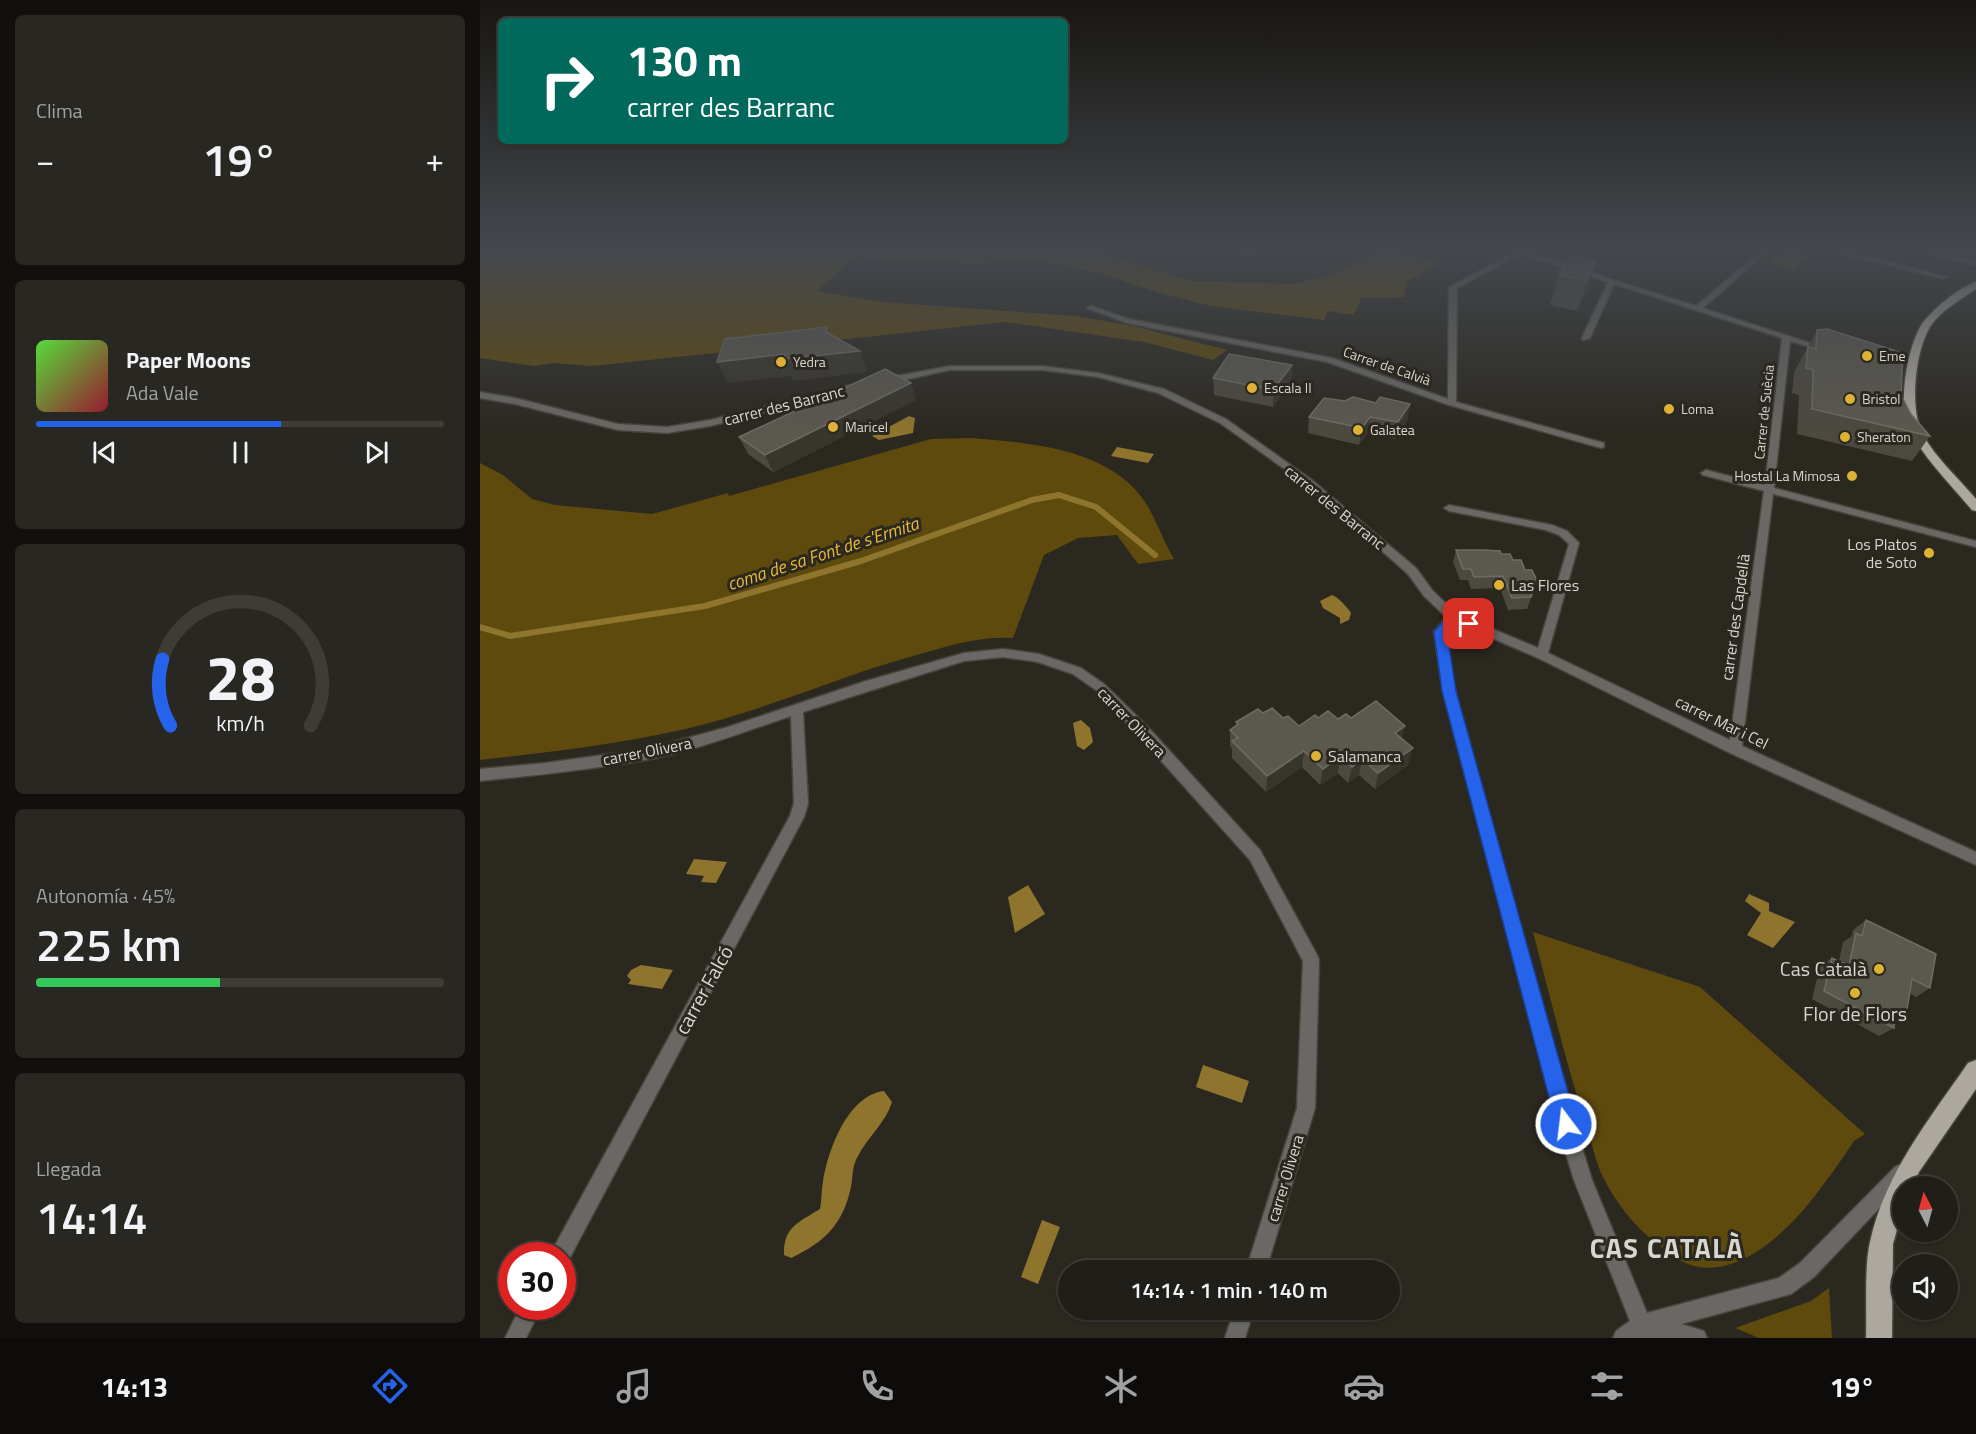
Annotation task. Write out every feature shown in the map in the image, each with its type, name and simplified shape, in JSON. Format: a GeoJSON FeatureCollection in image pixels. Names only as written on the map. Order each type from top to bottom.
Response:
{"type":"FeatureCollection","features":[{"type":"Feature","properties":{"kind":"main road"},"geometry":{"type":"LineString","coordinates":[[1945,308],[1925,327],[1908,376],[1914,428],[1940,466],[1976,507]]}},
{"type":"Feature","properties":{"kind":"main road"},"geometry":{"type":"LineString","coordinates":[[1880,1338],[1881,1244],[1893,1202],[1911,1164],[1976,1071]]}},
{"type":"Feature","properties":{"kind":"street","name":"Carrer de Calvià"},"geometry":{"type":"LineString","coordinates":[[1092,308],[1127,321],[1329,360],[1452,403],[1601,445]]}},
{"type":"Feature","properties":{"kind":"street"},"geometry":{"type":"LineString","coordinates":[[1452,403],[1453,308]]}},
{"type":"Feature","properties":{"kind":"street"},"geometry":{"type":"LineString","coordinates":[[1586,338],[1599,308]]}},
{"type":"Feature","properties":{"kind":"street"},"geometry":{"type":"LineString","coordinates":[[1697,309],[1829,351]]}},
{"type":"Feature","properties":{"kind":"street","name":"Carrer de Suècia"},"geometry":{"type":"LineString","coordinates":[[1769,490],[1786,337]]}},
{"type":"Feature","properties":{"kind":"street","name":"carrer des Barranc"},"geometry":{"type":"LineString","coordinates":[[871,384],[950,368],[987,366],[1042,368],[1098,375],[1161,391],[1223,421],[1310,483],[1412,571],[1428,593],[1454,617]]}},
{"type":"Feature","properties":{"kind":"street","name":"carrer des Barranc"},"geometry":{"type":"LineString","coordinates":[[480,395],[515,401],[618,427],[667,430],[710,423],[859,387]]}},
{"type":"Feature","properties":{"kind":"street"},"geometry":{"type":"LineString","coordinates":[[1706,473],[1976,544]]}},
{"type":"Feature","properties":{"kind":"street","name":"carrer des Capdellà"},"geometry":{"type":"LineString","coordinates":[[1735,749],[1769,490]]}},
{"type":"Feature","properties":{"kind":"street"},"geometry":{"type":"LineString","coordinates":[[1449,508],[1548,527],[1563,533],[1574,543],[1542,655]]}},
{"type":"Feature","properties":{"kind":"street"},"geometry":{"type":"LineString","coordinates":[[1454,617],[1440,632],[1455,714],[1571,1141],[1583,1180],[1644,1331]]}},
{"type":"Feature","properties":{"kind":"street","name":"carrer Mar i Cel"},"geometry":{"type":"LineString","coordinates":[[1454,617],[1542,655],[1735,749],[1976,860]]}},
{"type":"Feature","properties":{"kind":"street","name":"carrer Olivera"},"geometry":{"type":"LineString","coordinates":[[480,775],[545,769],[647,754],[720,735],[866,686],[964,657],[1003,653],[1039,658],[1077,671],[1100,687],[1142,730],[1255,855],[1311,960],[1306,1108],[1259,1260]]}},
{"type":"Feature","properties":{"kind":"street","name":"carrer Falcó"},"geometry":{"type":"LineString","coordinates":[[568,1242],[797,817],[801,803],[797,711]]}},
{"type":"Feature","properties":{"kind":"street"},"geometry":{"type":"LineString","coordinates":[[1623,1338],[1784,1287],[1807,1270],[1911,1164]]}},
{"type":"Feature","properties":{"kind":"street"},"geometry":{"type":"LineString","coordinates":[[515,1338],[525,1320]]}},
{"type":"Feature","properties":{"kind":"street"},"geometry":{"type":"LineString","coordinates":[[1236,1338],[1241,1320]]}},
{"type":"Feature","properties":{"kind":"street"},"geometry":{"type":"LineString","coordinates":[[1644,1331],[1697,1338]]}},
{"type":"Feature","properties":{"kind":"shaded area"},"geometry":{"type":"Polygon","coordinates":[[[480,308],[972,308],[1076,316],[1133,326],[1227,350],[1213,360],[1144,342],[1005,322],[592,366],[553,363],[534,366],[480,358],[480,308]]]}},
{"type":"Feature","properties":{"kind":"shaded area"},"geometry":{"type":"Polygon","coordinates":[[[1231,308],[1357,308],[1354,315],[1328,311],[1324,320],[1231,308]]]}},
{"type":"Feature","properties":{"kind":"shaded area"},"geometry":{"type":"Polygon","coordinates":[[[909,416],[915,418],[913,433],[879,440],[872,436],[909,416]]]}},
{"type":"Feature","properties":{"kind":"shaded area"},"geometry":{"type":"Polygon","coordinates":[[[971,438],[1043,446],[1091,460],[1113,471],[1132,486],[1147,505],[1174,559],[1138,564],[1117,535],[1078,538],[1044,555],[1013,638],[978,640],[943,647],[867,670],[762,707],[681,730],[595,746],[480,760],[480,463],[503,475],[532,499],[555,505],[652,514],[728,493],[729,496],[931,439],[971,438]]]}},
{"type":"Feature","properties":{"kind":"shaded area"},"geometry":{"type":"Polygon","coordinates":[[[1117,447],[1154,454],[1148,463],[1111,456],[1117,447]]]}},
{"type":"Feature","properties":{"kind":"shaded area"},"geometry":{"type":"Polygon","coordinates":[[[1332,595],[1351,613],[1349,620],[1340,624],[1340,618],[1323,608],[1320,601],[1332,595]]]}},
{"type":"Feature","properties":{"kind":"shaded area"},"geometry":{"type":"Polygon","coordinates":[[[1081,720],[1090,728],[1093,742],[1084,750],[1077,746],[1073,723],[1081,720]]]}},
{"type":"Feature","properties":{"kind":"shaded area"},"geometry":{"type":"Polygon","coordinates":[[[694,859],[727,862],[716,883],[701,882],[704,876],[686,874],[694,859]]]}},
{"type":"Feature","properties":{"kind":"shaded area"},"geometry":{"type":"Polygon","coordinates":[[[1028,885],[1045,914],[1015,933],[1008,897],[1028,885]]]}},
{"type":"Feature","properties":{"kind":"shaded area"},"geometry":{"type":"Polygon","coordinates":[[[1749,894],[1769,903],[1769,911],[1795,922],[1773,948],[1747,935],[1761,913],[1745,901],[1749,894]]]}},
{"type":"Feature","properties":{"kind":"shaded area"},"geometry":{"type":"Polygon","coordinates":[[[1533,932],[1700,987],[1865,1134],[1854,1141],[1808,1204],[1768,1244],[1746,1258],[1723,1266],[1693,1266],[1676,1258],[1656,1243],[1619,1205],[1597,1161],[1566,1059],[1533,932]]]}},
{"type":"Feature","properties":{"kind":"shaded area"},"geometry":{"type":"Polygon","coordinates":[[[641,965],[673,970],[662,989],[628,984],[631,980],[627,976],[631,970],[641,965]]]}},
{"type":"Feature","properties":{"kind":"shaded area"},"geometry":{"type":"Polygon","coordinates":[[[1203,1065],[1249,1081],[1242,1103],[1196,1087],[1203,1065]]]}},
{"type":"Feature","properties":{"kind":"shaded area"},"geometry":{"type":"Polygon","coordinates":[[[884,1091],[892,1102],[886,1116],[856,1160],[848,1200],[837,1222],[823,1238],[803,1252],[791,1258],[784,1255],[784,1246],[789,1232],[799,1222],[820,1209],[826,1169],[842,1126],[860,1102],[884,1091]]]}},
{"type":"Feature","properties":{"kind":"shaded area"},"geometry":{"type":"Polygon","coordinates":[[[1042,1220],[1060,1227],[1038,1284],[1021,1277],[1042,1220]]]}},
{"type":"Feature","properties":{"kind":"shaded area"},"geometry":{"type":"Polygon","coordinates":[[[1829,1288],[1832,1338],[1759,1338],[1735,1328],[1811,1301],[1829,1288]]]}},
{"type":"Feature","properties":{"kind":"building"},"geometry":{"type":"Polygon","coordinates":[[[827,327],[826,332],[860,351],[784,359],[785,354],[717,362],[725,339],[827,327]]]}},
{"type":"Feature","properties":{"kind":"building"},"geometry":{"type":"Polygon","coordinates":[[[1827,329],[1903,353],[1901,395],[1911,414],[1930,436],[1812,409],[1813,370],[1806,368],[1808,347],[1816,349],[1817,330],[1827,329]]]}},
{"type":"Feature","properties":{"kind":"building"},"geometry":{"type":"Polygon","coordinates":[[[1229,354],[1292,365],[1273,390],[1213,378],[1229,354]]]}},
{"type":"Feature","properties":{"kind":"building"},"geometry":{"type":"Polygon","coordinates":[[[885,369],[911,383],[765,455],[739,437],[885,369]]]}},
{"type":"Feature","properties":{"kind":"building"},"geometry":{"type":"Polygon","coordinates":[[[1353,397],[1376,403],[1380,397],[1410,404],[1398,422],[1370,417],[1362,428],[1309,417],[1324,398],[1345,401],[1353,397]]]}},
{"type":"Feature","properties":{"kind":"building"},"geometry":{"type":"Polygon","coordinates":[[[1456,550],[1500,551],[1501,554],[1510,554],[1513,560],[1521,560],[1525,570],[1532,570],[1537,581],[1531,597],[1512,598],[1503,576],[1474,577],[1471,569],[1463,569],[1456,550]]]}},
{"type":"Feature","properties":{"kind":"building","name":"Salamanca"},"geometry":{"type":"Polygon","coordinates":[[[1376,701],[1405,726],[1395,733],[1413,748],[1378,773],[1362,759],[1352,767],[1340,757],[1323,769],[1304,751],[1267,776],[1232,741],[1238,738],[1230,730],[1238,724],[1236,722],[1258,709],[1263,713],[1272,708],[1283,718],[1288,716],[1299,726],[1315,715],[1318,718],[1328,711],[1338,719],[1346,714],[1351,718],[1376,701]]]}},
{"type":"Feature","properties":{"kind":"building"},"geometry":{"type":"Polygon","coordinates":[[[1866,920],[1936,954],[1930,988],[1912,979],[1906,1015],[1896,1010],[1894,1028],[1824,991],[1832,958],[1849,966],[1856,933],[1862,936],[1866,920]]]}},
{"type":"Feature","properties":{"kind":"waterway","name":"coma de sa Font de s'Ermita"},"geometry":{"type":"LineString","coordinates":[[480,627],[510,636],[705,606],[861,561],[1032,500],[1059,495],[1096,507],[1155,555]]}},
{"type":"Feature","properties":{"kind":"place","name":"Eme"},"geometry":{"type":"Point","coordinates":[1867,356]}},
{"type":"Feature","properties":{"kind":"place","name":"Yedra"},"geometry":{"type":"Point","coordinates":[781,362]}},
{"type":"Feature","properties":{"kind":"place","name":"Escala II"},"geometry":{"type":"Point","coordinates":[1252,388]}},
{"type":"Feature","properties":{"kind":"place","name":"Bristol"},"geometry":{"type":"Point","coordinates":[1850,399]}},
{"type":"Feature","properties":{"kind":"place","name":"Loma"},"geometry":{"type":"Point","coordinates":[1669,409]}},
{"type":"Feature","properties":{"kind":"place","name":"Maricel"},"geometry":{"type":"Point","coordinates":[833,427]}},
{"type":"Feature","properties":{"kind":"place","name":"Galatea"},"geometry":{"type":"Point","coordinates":[1358,430]}},
{"type":"Feature","properties":{"kind":"place","name":"Sheraton"},"geometry":{"type":"Point","coordinates":[1845,437]}},
{"type":"Feature","properties":{"kind":"place","name":"Hostal La Mimosa"},"geometry":{"type":"Point","coordinates":[1852,476]}},
{"type":"Feature","properties":{"kind":"place","name":"Los Platos de Soto"},"geometry":{"type":"Point","coordinates":[1929,553]}},
{"type":"Feature","properties":{"kind":"place","name":"Las Flores"},"geometry":{"type":"Point","coordinates":[1499,585]}},
{"type":"Feature","properties":{"kind":"place","name":"Salamanca"},"geometry":{"type":"Point","coordinates":[1316,756]}},
{"type":"Feature","properties":{"kind":"place","name":"Cas Català"},"geometry":{"type":"Point","coordinates":[1879,969]}},
{"type":"Feature","properties":{"kind":"place","name":"Flor de Flors"},"geometry":{"type":"Point","coordinates":[1855,993]}},
{"type":"Feature","properties":{"kind":"district","name":"CAS CATALÀ"},"geometry":{"type":"Point","coordinates":[1667,1249]}},
{"type":"Feature","properties":{"kind":"route"},"geometry":{"type":"LineString","coordinates":[[1469,624],[1454,617],[1440,632],[1449,691],[1566,1124]]}}]}
